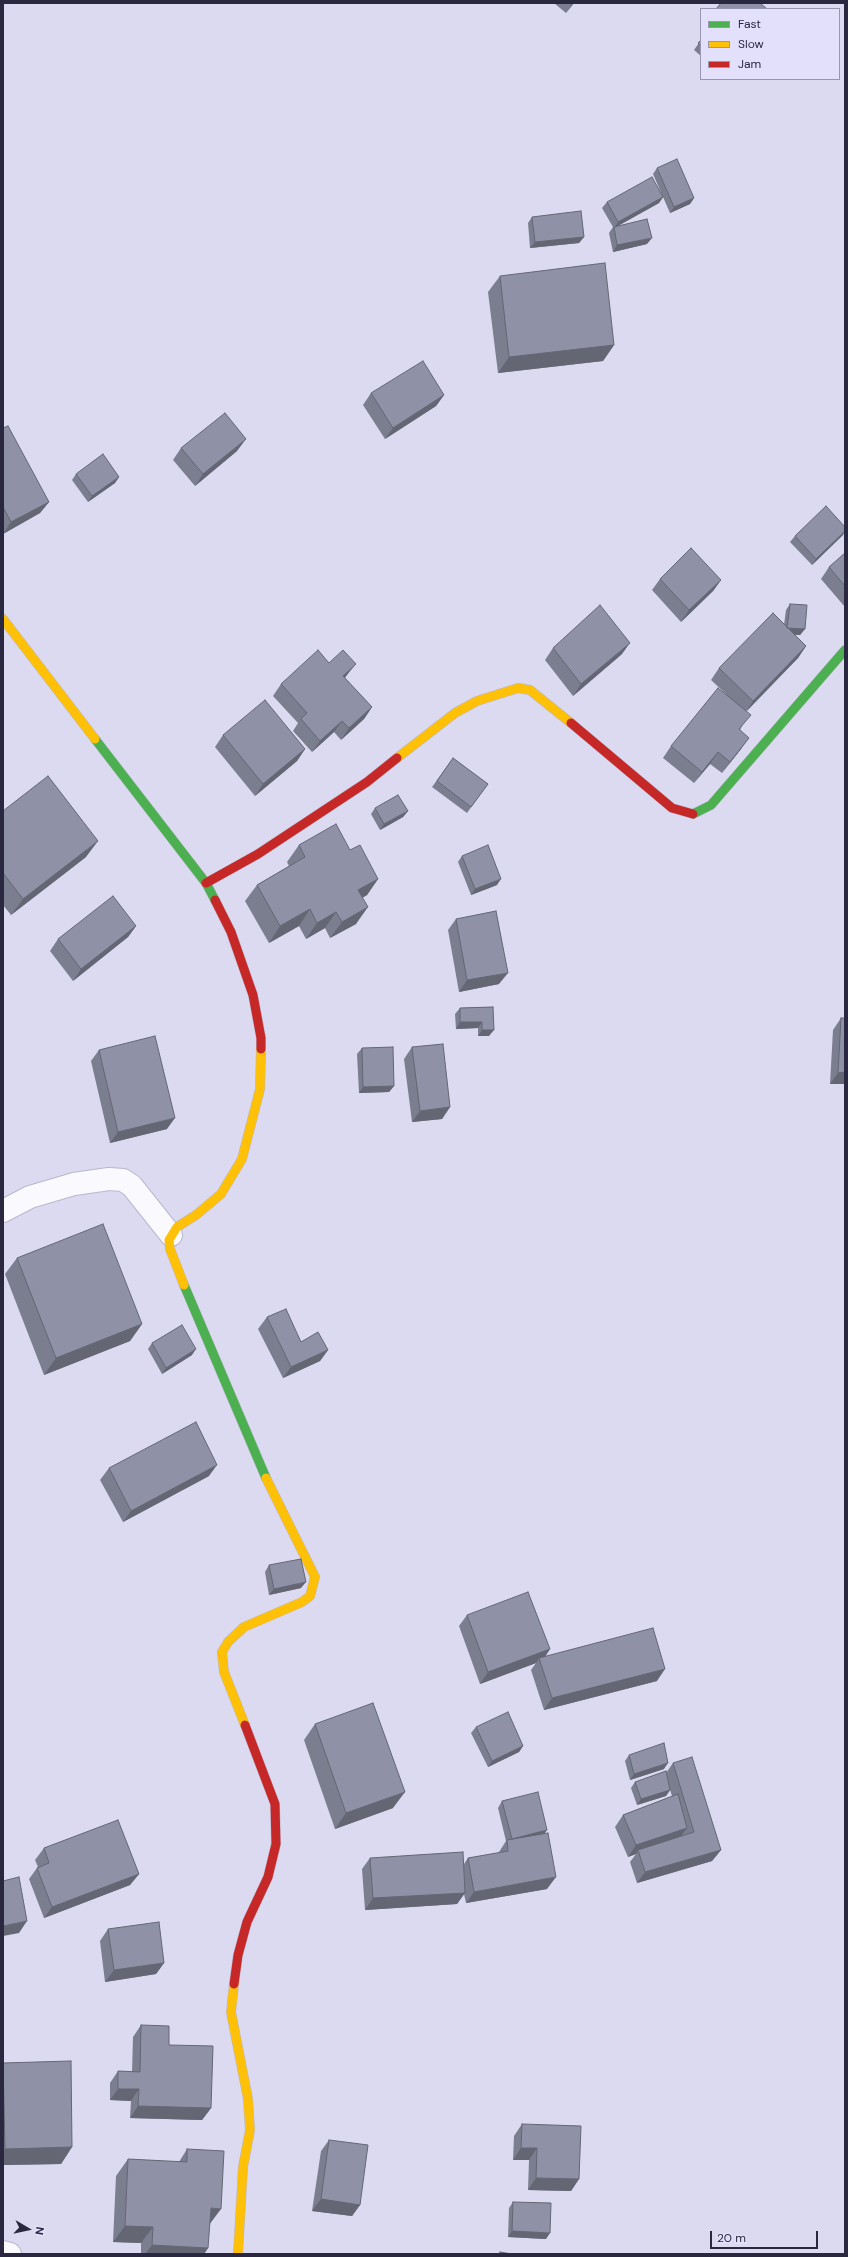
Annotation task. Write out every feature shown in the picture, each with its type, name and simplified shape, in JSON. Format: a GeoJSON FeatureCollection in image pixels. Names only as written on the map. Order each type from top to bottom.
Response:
{"type":"FeatureCollection","features":[{"type":"Feature","properties":{"kind":"street"},"geometry":{"type":"LineString","coordinates":[[3,619],[206,883],[231,932],[253,995],[261,1038],[260,1089],[242,1160],[221,1194],[196,1215],[177,1227],[171,1235],[170,1249],[202,1331],[245,1426],[270,1487],[315,1577],[314,1587],[310,1596],[302,1602],[244,1627],[228,1642],[222,1652],[224,1672],[275,1804],[276,1844],[268,1877],[247,1922],[238,1955],[231,2012],[248,2099],[250,2130],[243,2167],[238,2254]]}},
{"type":"Feature","properties":{"kind":"street"},"geometry":{"type":"LineString","coordinates":[[206,883],[258,854],[367,782],[455,713],[477,701],[518,688],[530,690],[539,696],[672,808],[692,815],[711,805],[845,650]]}},
{"type":"Feature","properties":{"kind":"street"},"geometry":{"type":"LineString","coordinates":[[3,1212],[30,1197],[74,1184],[109,1179],[122,1180],[132,1186],[171,1235]]}},
{"type":"Feature","properties":{"kind":"street"},"geometry":{"type":"LineString","coordinates":[[3,2252],[10,2254]]}},
{"type":"Feature","properties":{"kind":"building"},"geometry":{"type":"Polygon","coordinates":[[[721,3],[760,3],[766,8],[717,8],[721,3]]]}},
{"type":"Feature","properties":{"kind":"building"},"geometry":{"type":"Polygon","coordinates":[[[677,159],[694,198],[674,207],[657,168],[677,159]]]}},
{"type":"Feature","properties":{"kind":"building"},"geometry":{"type":"Polygon","coordinates":[[[652,177],[663,197],[618,222],[607,202],[652,177]]]}},
{"type":"Feature","properties":{"kind":"building"},"geometry":{"type":"Polygon","coordinates":[[[581,211],[584,237],[535,242],[532,217],[581,211]]]}},
{"type":"Feature","properties":{"kind":"building"},"geometry":{"type":"Polygon","coordinates":[[[647,219],[652,238],[617,245],[614,227],[647,219]]]}},
{"type":"Feature","properties":{"kind":"building"},"geometry":{"type":"Polygon","coordinates":[[[605,263],[614,345],[509,357],[500,276],[605,263]]]}},
{"type":"Feature","properties":{"kind":"building"},"geometry":{"type":"Polygon","coordinates":[[[423,361],[444,395],[393,428],[371,393],[423,361]]]}},
{"type":"Feature","properties":{"kind":"building"},"geometry":{"type":"Polygon","coordinates":[[[225,413],[246,439],[203,474],[181,448],[225,413]]]}},
{"type":"Feature","properties":{"kind":"building"},"geometry":{"type":"Polygon","coordinates":[[[8,426],[49,502],[11,522],[3,507],[3,428],[8,426]]]}},
{"type":"Feature","properties":{"kind":"building"},"geometry":{"type":"Polygon","coordinates":[[[103,454],[119,477],[92,496],[76,474],[103,454]]]}},
{"type":"Feature","properties":{"kind":"building"},"geometry":{"type":"Polygon","coordinates":[[[826,506],[845,527],[845,531],[816,559],[795,536],[826,506]]]}},
{"type":"Feature","properties":{"kind":"building"},"geometry":{"type":"Polygon","coordinates":[[[691,548],[721,580],[689,610],[660,579],[691,548]]]}},
{"type":"Feature","properties":{"kind":"building"},"geometry":{"type":"Polygon","coordinates":[[[845,553],[845,586],[829,567],[845,553]]]}},
{"type":"Feature","properties":{"kind":"building"},"geometry":{"type":"Polygon","coordinates":[[[790,604],[807,605],[805,629],[787,628],[790,604]]]}},
{"type":"Feature","properties":{"kind":"building"},"geometry":{"type":"Polygon","coordinates":[[[600,605],[630,643],[581,684],[553,648],[600,605]]]}},
{"type":"Feature","properties":{"kind":"building"},"geometry":{"type":"Polygon","coordinates":[[[773,613],[806,646],[753,701],[719,668],[773,613]]]}},
{"type":"Feature","properties":{"kind":"building"},"geometry":{"type":"Polygon","coordinates":[[[318,650],[329,663],[343,650],[356,664],[343,676],[372,707],[349,728],[342,721],[320,741],[301,719],[307,713],[281,684],[318,650]]]}},
{"type":"Feature","properties":{"kind":"building"},"geometry":{"type":"Polygon","coordinates":[[[718,688],[751,715],[739,729],[749,738],[730,762],[718,752],[702,772],[671,746],[718,688]]]}},
{"type":"Feature","properties":{"kind":"building"},"geometry":{"type":"Polygon","coordinates":[[[265,700],[305,749],[263,784],[223,735],[265,700]]]}},
{"type":"Feature","properties":{"kind":"building"},"geometry":{"type":"Polygon","coordinates":[[[453,758],[488,784],[471,807],[437,781],[453,758]]]}},
{"type":"Feature","properties":{"kind":"building"},"geometry":{"type":"Polygon","coordinates":[[[48,776],[98,841],[23,899],[3,873],[3,811],[48,776]]]}},
{"type":"Feature","properties":{"kind":"building"},"geometry":{"type":"Polygon","coordinates":[[[398,795],[408,811],[384,824],[375,808],[398,795]]]}},
{"type":"Feature","properties":{"kind":"building"},"geometry":{"type":"Polygon","coordinates":[[[336,824],[350,850],[360,845],[378,879],[358,890],[368,907],[342,922],[336,912],[317,923],[310,909],[280,926],[257,885],[305,857],[299,845],[336,824]]]}},
{"type":"Feature","properties":{"kind":"building"},"geometry":{"type":"Polygon","coordinates":[[[488,845],[501,879],[475,889],[462,856],[488,845]]]}},
{"type":"Feature","properties":{"kind":"building"},"geometry":{"type":"Polygon","coordinates":[[[113,896],[136,926],[81,969],[58,939],[113,896]]]}},
{"type":"Feature","properties":{"kind":"building"},"geometry":{"type":"Polygon","coordinates":[[[496,911],[508,973],[467,980],[456,919],[496,911]]]}},
{"type":"Feature","properties":{"kind":"building"},"geometry":{"type":"Polygon","coordinates":[[[493,1007],[494,1030],[482,1030],[482,1022],[460,1022],[460,1008],[493,1007]]]}},
{"type":"Feature","properties":{"kind":"building"},"geometry":{"type":"Polygon","coordinates":[[[841,1018],[845,1018],[845,1072],[838,1073],[841,1018]]]}},
{"type":"Feature","properties":{"kind":"building"},"geometry":{"type":"Polygon","coordinates":[[[155,1036],[175,1118],[118,1132],[99,1050],[155,1036]]]}},
{"type":"Feature","properties":{"kind":"building"},"geometry":{"type":"Polygon","coordinates":[[[443,1044],[450,1107],[420,1111],[412,1047],[443,1044]]]}},
{"type":"Feature","properties":{"kind":"building"},"geometry":{"type":"Polygon","coordinates":[[[393,1047],[394,1086],[363,1087],[362,1048],[393,1047]]]}},
{"type":"Feature","properties":{"kind":"building"},"geometry":{"type":"Polygon","coordinates":[[[103,1224],[142,1324],[56,1358],[17,1258],[103,1224]]]}},
{"type":"Feature","properties":{"kind":"building"},"geometry":{"type":"Polygon","coordinates":[[[286,1309],[301,1342],[318,1332],[328,1350],[291,1367],[267,1317],[286,1309]]]}},
{"type":"Feature","properties":{"kind":"building"},"geometry":{"type":"Polygon","coordinates":[[[182,1325],[196,1349],[166,1368],[152,1343],[182,1325]]]}},
{"type":"Feature","properties":{"kind":"building"},"geometry":{"type":"Polygon","coordinates":[[[196,1422],[217,1465],[131,1511],[109,1468],[196,1422]]]}},
{"type":"Feature","properties":{"kind":"building"},"geometry":{"type":"Polygon","coordinates":[[[301,1559],[306,1582],[274,1589],[269,1565],[301,1559]]]}},
{"type":"Feature","properties":{"kind":"building"},"geometry":{"type":"Polygon","coordinates":[[[528,1592],[550,1649],[488,1672],[467,1615],[528,1592]]]}},
{"type":"Feature","properties":{"kind":"building"},"geometry":{"type":"Polygon","coordinates":[[[653,1628],[665,1669],[552,1698],[539,1658],[653,1628]]]}},
{"type":"Feature","properties":{"kind":"building"},"geometry":{"type":"Polygon","coordinates":[[[373,1703],[405,1792],[346,1813],[315,1724],[373,1703]]]}},
{"type":"Feature","properties":{"kind":"building"},"geometry":{"type":"Polygon","coordinates":[[[508,1712],[523,1746],[492,1761],[476,1727],[508,1712]]]}},
{"type":"Feature","properties":{"kind":"building"},"geometry":{"type":"Polygon","coordinates":[[[664,1743],[668,1763],[634,1774],[629,1755],[664,1743]]]}},
{"type":"Feature","properties":{"kind":"building"},"geometry":{"type":"Polygon","coordinates":[[[692,1757],[721,1850],[645,1872],[638,1850],[694,1832],[673,1763],[692,1757]]]}},
{"type":"Feature","properties":{"kind":"building"},"geometry":{"type":"Polygon","coordinates":[[[666,1771],[670,1790],[641,1799],[635,1782],[666,1771]]]}},
{"type":"Feature","properties":{"kind":"building"},"geometry":{"type":"Polygon","coordinates":[[[538,1792],[547,1830],[512,1839],[502,1801],[538,1792]]]}},
{"type":"Feature","properties":{"kind":"building"},"geometry":{"type":"Polygon","coordinates":[[[678,1794],[687,1828],[636,1845],[623,1815],[678,1794]]]}},
{"type":"Feature","properties":{"kind":"building"},"geometry":{"type":"Polygon","coordinates":[[[118,1820],[139,1874],[52,1907],[37,1868],[49,1863],[44,1848],[118,1820]]]}},
{"type":"Feature","properties":{"kind":"building"},"geometry":{"type":"Polygon","coordinates":[[[548,1833],[556,1877],[474,1892],[468,1858],[508,1851],[507,1840],[548,1833]]]}},
{"type":"Feature","properties":{"kind":"building"},"geometry":{"type":"Polygon","coordinates":[[[463,1852],[465,1893],[373,1898],[370,1858],[463,1852]]]}},
{"type":"Feature","properties":{"kind":"building"},"geometry":{"type":"Polygon","coordinates":[[[19,1877],[27,1921],[3,1926],[3,1881],[19,1877]]]}},
{"type":"Feature","properties":{"kind":"building"},"geometry":{"type":"Polygon","coordinates":[[[159,1922],[164,1963],[114,1970],[108,1929],[159,1922]]]}},
{"type":"Feature","properties":{"kind":"building"},"geometry":{"type":"Polygon","coordinates":[[[141,2025],[169,2026],[169,2045],[213,2046],[211,2108],[138,2106],[139,2089],[118,2089],[118,2071],[140,2072],[141,2025]]]}},
{"type":"Feature","properties":{"kind":"building"},"geometry":{"type":"Polygon","coordinates":[[[71,2061],[72,2147],[5,2149],[3,2063],[71,2061]]]}},
{"type":"Feature","properties":{"kind":"building"},"geometry":{"type":"Polygon","coordinates":[[[522,2124],[581,2126],[579,2179],[536,2178],[537,2148],[521,2148],[522,2124]]]}},
{"type":"Feature","properties":{"kind":"building"},"geometry":{"type":"Polygon","coordinates":[[[329,2140],[368,2145],[360,2205],[321,2199],[329,2140]]]}},
{"type":"Feature","properties":{"kind":"building"},"geometry":{"type":"Polygon","coordinates":[[[187,2149],[224,2151],[221,2209],[211,2208],[208,2248],[152,2245],[153,2227],[125,2226],[128,2159],[187,2162],[187,2149]]]}},
{"type":"Feature","properties":{"kind":"building"},"geometry":{"type":"Polygon","coordinates":[[[513,2202],[551,2203],[550,2233],[512,2231],[513,2202]]]}},
{"type":"Feature","properties":{"kind":"building"},"geometry":{"type":"Polygon","coordinates":[[[500,2252],[512,2254],[500,2254],[500,2252]]]}},
{"type":"Feature","properties":{"kind":"traffic: fast"},"geometry":{"type":"LineString","coordinates":[[693,814],[711,805],[845,650]]}},
{"type":"Feature","properties":{"kind":"traffic: fast"},"geometry":{"type":"LineString","coordinates":[[95,739],[206,883],[215,900]]}},
{"type":"Feature","properties":{"kind":"traffic: fast"},"geometry":{"type":"LineString","coordinates":[[184,1285],[266,1478]]}},
{"type":"Feature","properties":{"kind":"traffic: slow"},"geometry":{"type":"LineString","coordinates":[[3,619],[95,739]]}},
{"type":"Feature","properties":{"kind":"traffic: slow"},"geometry":{"type":"LineString","coordinates":[[397,758],[455,713],[477,701],[518,688],[530,690],[571,723]]}},
{"type":"Feature","properties":{"kind":"traffic: slow"},"geometry":{"type":"LineString","coordinates":[[184,1285],[170,1249],[169,1240],[177,1227],[196,1215],[221,1194],[242,1159],[260,1089],[261,1049]]}},
{"type":"Feature","properties":{"kind":"traffic: slow"},"geometry":{"type":"LineString","coordinates":[[245,1725],[224,1672],[222,1652],[228,1642],[244,1627],[302,1602],[310,1596],[315,1577],[266,1478]]}},
{"type":"Feature","properties":{"kind":"traffic: slow"},"geometry":{"type":"LineString","coordinates":[[234,1984],[231,2012],[248,2099],[250,2130],[243,2167],[238,2254]]}},
{"type":"Feature","properties":{"kind":"traffic: jam"},"geometry":{"type":"LineString","coordinates":[[571,723],[672,808],[693,814]]}},
{"type":"Feature","properties":{"kind":"traffic: jam"},"geometry":{"type":"LineString","coordinates":[[206,883],[258,854],[367,782],[397,758]]}},
{"type":"Feature","properties":{"kind":"traffic: jam"},"geometry":{"type":"LineString","coordinates":[[215,900],[231,932],[253,995],[261,1038],[261,1049]]}},
{"type":"Feature","properties":{"kind":"traffic: jam"},"geometry":{"type":"LineString","coordinates":[[234,1984],[238,1955],[247,1922],[268,1877],[276,1844],[275,1804],[245,1725]]}}]}
